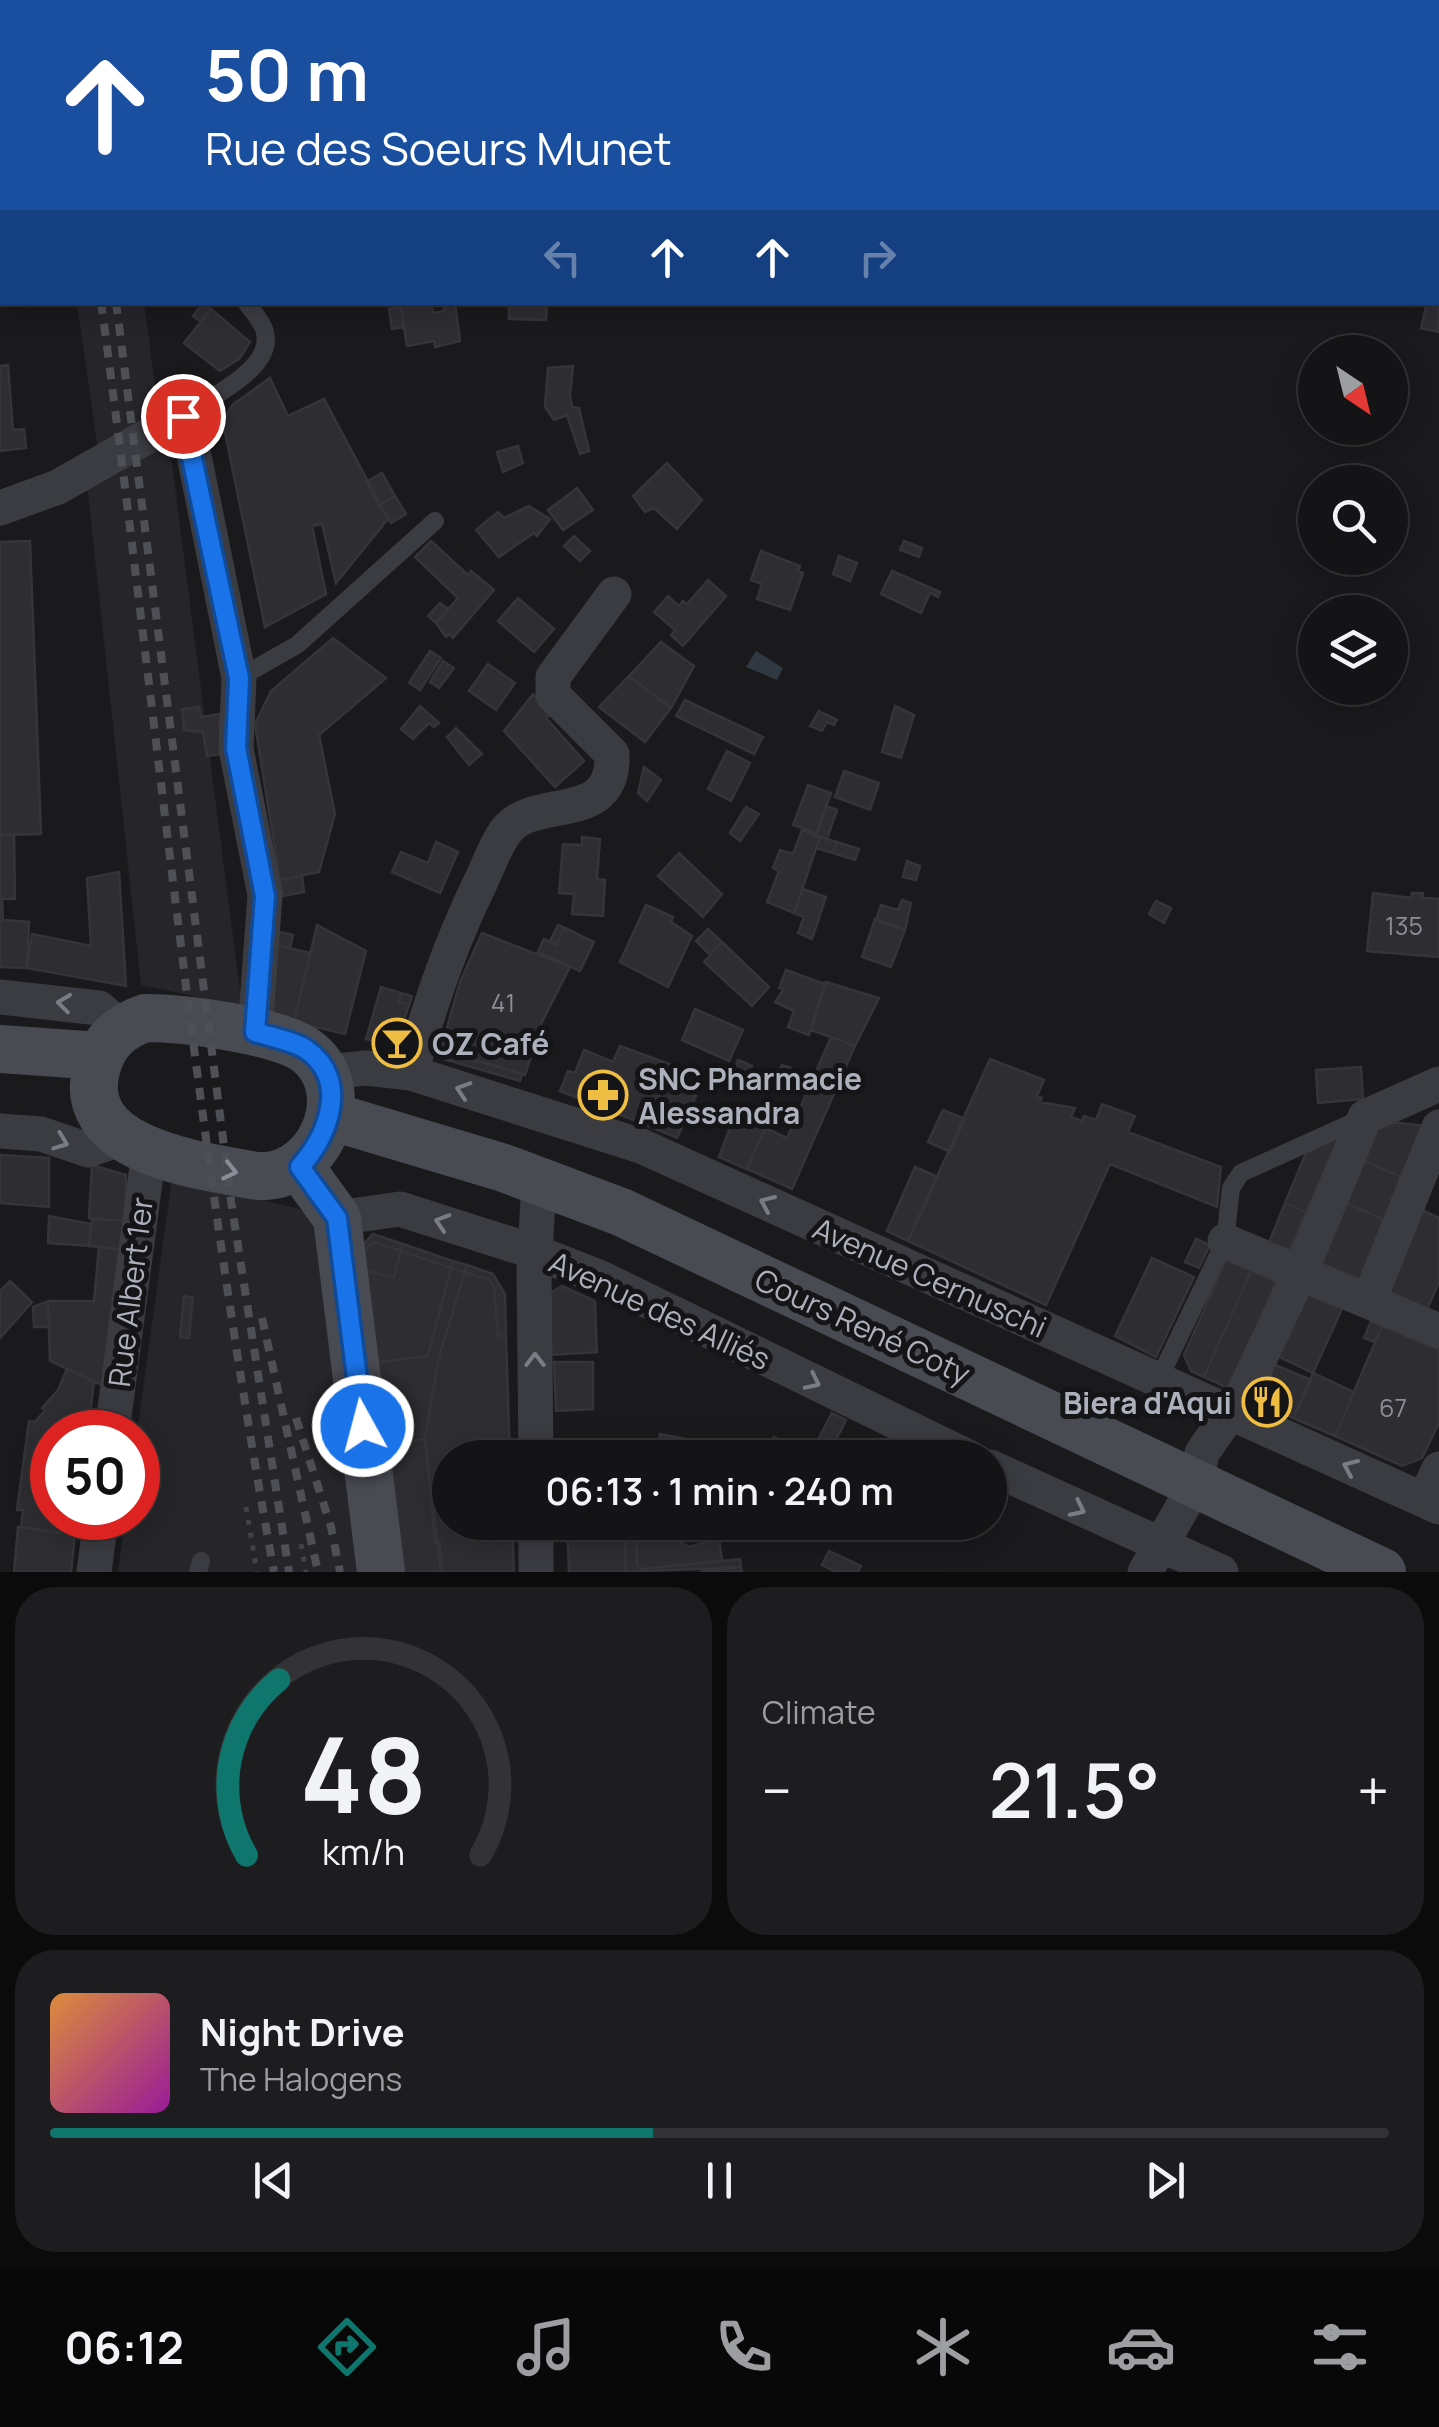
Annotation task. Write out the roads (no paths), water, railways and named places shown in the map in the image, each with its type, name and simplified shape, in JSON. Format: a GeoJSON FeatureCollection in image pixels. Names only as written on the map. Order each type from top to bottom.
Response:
{"type":"FeatureCollection","features":[{"type":"Feature","properties":{"kind":"street"},"geometry":{"type":"LineString","coordinates":[[0,508],[72,480],[183,416],[239,678],[236,748],[265,896],[255,1032]]}},
{"type":"Feature","properties":{"kind":"street"},"geometry":{"type":"LineString","coordinates":[[411,1073],[431,996],[461,920],[506,830],[526,814],[574,808],[595,796],[612,773],[612,754],[553,694],[553,677],[614,594]]}},
{"type":"Feature","properties":{"kind":"street"},"geometry":{"type":"LineString","coordinates":[[0,998],[99,1008],[105,1059],[135,1145]]}},
{"type":"Feature","properties":{"kind":"street","name":"Cours René Coty"},"geometry":{"type":"LineString","coordinates":[[0,1079],[48,1083],[105,1059],[146,1018],[170,1018],[255,1032],[306,1049],[328,1094],[621,1212],[1382,1572]]}},
{"type":"Feature","properties":{"kind":"street","name":"Cours René Coty"},"geometry":{"type":"LineString","coordinates":[[0,1049],[105,1059]]}},
{"type":"Feature","properties":{"kind":"street","name":"Avenue Cernuschi"},"geometry":{"type":"LineString","coordinates":[[328,1094],[366,1068],[411,1073],[641,1146],[1230,1413],[1434,1492]]}},
{"type":"Feature","properties":{"kind":"street"},"geometry":{"type":"LineString","coordinates":[[1151,1561],[1196,1484],[1202,1453],[1230,1413],[1301,1271],[1365,1117],[1439,1084]]}},
{"type":"Feature","properties":{"kind":"street"},"geometry":{"type":"LineString","coordinates":[[0,1131],[41,1134],[88,1150],[135,1145],[267,1178],[300,1167],[317,1147],[328,1094]]}},
{"type":"Feature","properties":{"kind":"street"},"geometry":{"type":"LineString","coordinates":[[1368,1300],[1439,1128]]}},
{"type":"Feature","properties":{"kind":"street","name":"Rue Albert 1er"},"geometry":{"type":"LineString","coordinates":[[114,1410],[135,1145]]}},
{"type":"Feature","properties":{"kind":"street"},"geometry":{"type":"LineString","coordinates":[[300,1167],[337,1218],[381,1572]]}},
{"type":"Feature","properties":{"kind":"street"},"geometry":{"type":"LineString","coordinates":[[536,1440],[535,1252],[539,1182]]}},
{"type":"Feature","properties":{"kind":"street","name":"Avenue des Alliés"},"geometry":{"type":"LineString","coordinates":[[337,1218],[400,1209],[535,1252],[601,1278],[933,1440]]}},
{"type":"Feature","properties":{"kind":"street"},"geometry":{"type":"LineString","coordinates":[[1224,1241],[1439,1331]]}},
{"type":"Feature","properties":{"kind":"street"},"geometry":{"type":"LineString","coordinates":[[1007,1477],[1151,1561],[1221,1572]]}},
{"type":"Feature","properties":{"kind":"street"},"geometry":{"type":"LineString","coordinates":[[94,1572],[98,1540]]}},
{"type":"Feature","properties":{"kind":"street"},"geometry":{"type":"LineString","coordinates":[[536,1540],[536,1572]]}},
{"type":"Feature","properties":{"kind":"lane"},"geometry":{"type":"LineString","coordinates":[[183,416],[258,364],[266,350],[264,329],[248,305]]}},
{"type":"Feature","properties":{"kind":"lane"},"geometry":{"type":"LineString","coordinates":[[239,678],[297,645],[434,521]]}},
{"type":"Feature","properties":{"kind":"lane"},"geometry":{"type":"LineString","coordinates":[[1158,1380],[1224,1241],[1231,1188],[1241,1173],[1365,1117]]}},
{"type":"Feature","properties":{"kind":"railway"},"geometry":{"type":"LineString","coordinates":[[101,305],[200,1097],[274,1572]]}},
{"type":"Feature","properties":{"kind":"railway"},"geometry":{"type":"LineString","coordinates":[[116,305],[231,1201],[289,1572]]}},
{"type":"Feature","properties":{"kind":"railway"},"geometry":{"type":"LineString","coordinates":[[262,1318],[318,1572]]}},
{"type":"Feature","properties":{"kind":"railway"},"geometry":{"type":"LineString","coordinates":[[296,1418],[331,1527],[340,1572]]}},
{"type":"Feature","properties":{"kind":"place","name":"OZ Café"},"geometry":{"type":"Point","coordinates":[397,1043]}},
{"type":"Feature","properties":{"kind":"place","name":"SNC Pharmacie Alessandra"},"geometry":{"type":"Point","coordinates":[603,1095]}},
{"type":"Feature","properties":{"kind":"place","name":"Biera d'Aqui"},"geometry":{"type":"Point","coordinates":[1267,1402]}}]}
